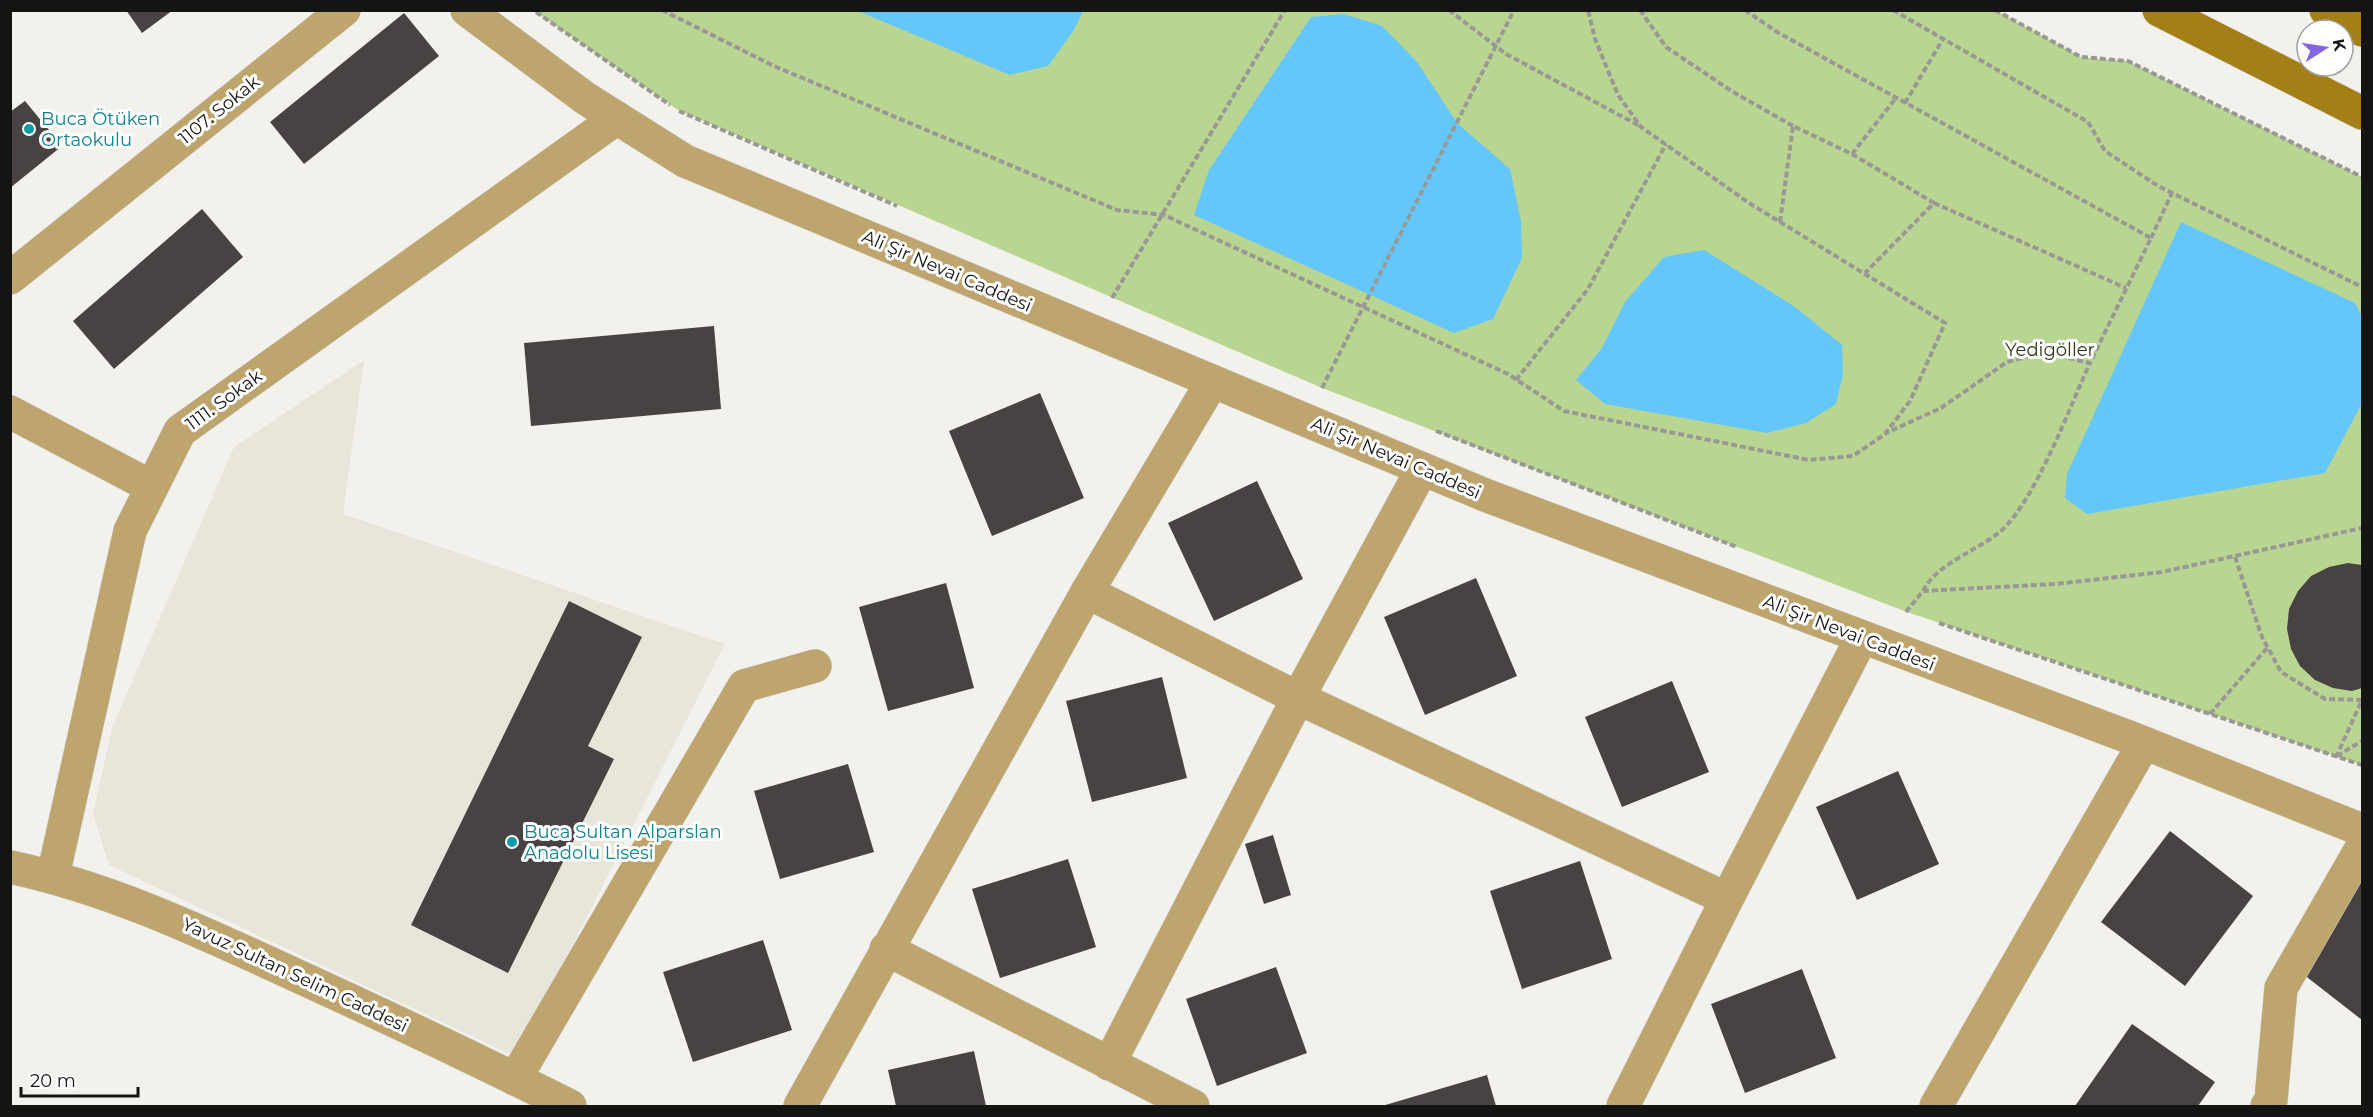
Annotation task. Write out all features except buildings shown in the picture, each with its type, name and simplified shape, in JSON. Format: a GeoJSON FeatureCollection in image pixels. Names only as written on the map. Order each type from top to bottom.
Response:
{"type":"FeatureCollection","features":[{"type":"Feature","properties":{"kind":"main road"},"geometry":{"type":"LineString","coordinates":[[2159,10],[2362,113]]}},
{"type":"Feature","properties":{"kind":"main road"},"geometry":{"type":"LineString","coordinates":[[2326,10],[2362,30]]}},
{"type":"Feature","properties":{"kind":"street","name":"1107. Sokak"},"geometry":{"type":"LineString","coordinates":[[10,278],[344,10]]}},
{"type":"Feature","properties":{"kind":"street","name":"Ali Şir Nevai Caddesi"},"geometry":{"type":"LineString","coordinates":[[467,10],[585,98],[685,162],[1422,469],[2144,743],[2362,830]]}},
{"type":"Feature","properties":{"kind":"street","name":"1111. Sokak"},"geometry":{"type":"LineString","coordinates":[[53,876],[130,531],[180,431],[617,118]]}},
{"type":"Feature","properties":{"kind":"street"},"geometry":{"type":"LineString","coordinates":[[800,1107],[1087,592],[1212,382]]}},
{"type":"Feature","properties":{"kind":"street"},"geometry":{"type":"LineString","coordinates":[[17,424],[152,487]]}},
{"type":"Feature","properties":{"kind":"street"},"geometry":{"type":"LineString","coordinates":[[1109,1064],[1298,698],[1422,469]]}},
{"type":"Feature","properties":{"kind":"street"},"geometry":{"type":"LineString","coordinates":[[1087,592],[1298,698],[1727,899]]}},
{"type":"Feature","properties":{"kind":"street"},"geometry":{"type":"LineString","coordinates":[[1623,1107],[1862,637]]}},
{"type":"Feature","properties":{"kind":"street"},"geometry":{"type":"LineString","coordinates":[[515,1079],[744,686],[815,666]]}},
{"type":"Feature","properties":{"kind":"street"},"geometry":{"type":"LineString","coordinates":[[1936,1107],[2144,743]]}},
{"type":"Feature","properties":{"kind":"street"},"geometry":{"type":"LineString","coordinates":[[2267,1107],[2271,1100],[2281,988],[2362,847]]}},
{"type":"Feature","properties":{"kind":"street","name":"Yavuz Sultan Selim Caddesi"},"geometry":{"type":"LineString","coordinates":[[10,867],[53,876],[145,907],[453,1048],[570,1107]]}},
{"type":"Feature","properties":{"kind":"street"},"geometry":{"type":"LineString","coordinates":[[886,949],[1192,1107]]}},
{"type":"Feature","properties":{"kind":"path"},"geometry":{"type":"LineString","coordinates":[[534,10],[678,110],[901,208]]}},
{"type":"Feature","properties":{"kind":"path"},"geometry":{"type":"LineString","coordinates":[[662,10],[774,66],[1117,210],[1164,214],[1516,380],[1564,411],[1809,460],[1853,456],[1885,434],[1941,408],[2007,362],[2044,352],[2090,363]]}},
{"type":"Feature","properties":{"kind":"path"},"geometry":{"type":"LineString","coordinates":[[1112,298],[1284,10]]}},
{"type":"Feature","properties":{"kind":"path"},"geometry":{"type":"LineString","coordinates":[[1449,10],[1506,54],[1641,127],[1780,222],[1945,323],[1910,401],[1885,434]]}},
{"type":"Feature","properties":{"kind":"path"},"geometry":{"type":"LineString","coordinates":[[1322,388],[1514,10]]}},
{"type":"Feature","properties":{"kind":"path"},"geometry":{"type":"LineString","coordinates":[[1588,10],[1595,39],[1618,95],[1641,127]]}},
{"type":"Feature","properties":{"kind":"path"},"geometry":{"type":"LineString","coordinates":[[1640,10],[1666,47],[1733,92],[1792,126],[1852,154],[1934,203],[2126,288]]}},
{"type":"Feature","properties":{"kind":"path"},"geometry":{"type":"LineString","coordinates":[[1745,10],[1896,98],[2151,238]]}},
{"type":"Feature","properties":{"kind":"path"},"geometry":{"type":"LineString","coordinates":[[1893,10],[2088,122],[2105,151],[2172,193],[2362,287]]}},
{"type":"Feature","properties":{"kind":"path"},"geometry":{"type":"LineString","coordinates":[[1995,10],[2081,57],[2128,62],[2362,177]]}},
{"type":"Feature","properties":{"kind":"path"},"geometry":{"type":"LineString","coordinates":[[1905,103],[1943,39]]}},
{"type":"Feature","properties":{"kind":"path"},"geometry":{"type":"LineString","coordinates":[[1852,154],[1896,98]]}},
{"type":"Feature","properties":{"kind":"path"},"geometry":{"type":"LineString","coordinates":[[1780,222],[1792,126]]}},
{"type":"Feature","properties":{"kind":"path"},"geometry":{"type":"LineString","coordinates":[[1516,380],[1588,289],[1666,144]]}},
{"type":"Feature","properties":{"kind":"path"},"geometry":{"type":"LineString","coordinates":[[1896,608],[1907,612],[1923,591],[1930,577],[1964,557],[2003,529],[2032,489],[2172,193]]}},
{"type":"Feature","properties":{"kind":"path"},"geometry":{"type":"LineString","coordinates":[[1865,273],[1934,203]]}},
{"type":"Feature","properties":{"kind":"path"},"geometry":{"type":"LineString","coordinates":[[1101,294],[1122,303]]}},
{"type":"Feature","properties":{"kind":"path"},"geometry":{"type":"LineString","coordinates":[[1312,383],[1334,392]]}},
{"type":"Feature","properties":{"kind":"path"},"geometry":{"type":"LineString","coordinates":[[1433,430],[1742,549]]}},
{"type":"Feature","properties":{"kind":"path"},"geometry":{"type":"LineString","coordinates":[[1923,591],[2055,584],[2150,574],[2362,528]]}},
{"type":"Feature","properties":{"kind":"path"},"geometry":{"type":"LineString","coordinates":[[2235,557],[2268,647],[2281,672],[2325,699],[2362,700],[2336,757]]}},
{"type":"Feature","properties":{"kind":"path"},"geometry":{"type":"LineString","coordinates":[[1930,620],[2362,765]]}},
{"type":"Feature","properties":{"kind":"path"},"geometry":{"type":"LineString","coordinates":[[2210,714],[2268,647]]}},
{"type":"Feature","properties":{"kind":"path"},"geometry":{"type":"LineString","coordinates":[[2336,757],[2362,741]]}},
{"type":"Feature","properties":{"kind":"shaded area"},"geometry":{"type":"Polygon","coordinates":[[[364,360],[343,514],[725,644],[516,1057],[109,865],[93,814],[112,728],[234,447],[364,360]]]}},
{"type":"Feature","properties":{"kind":"green space","name":"Yedigöller"},"geometry":{"type":"Polygon","coordinates":[[[1995,10],[2081,57],[2128,61],[2362,177],[2362,765],[1907,612],[1322,388],[678,110],[534,11],[1995,10]]]}},
{"type":"Feature","properties":{"kind":"water"},"geometry":{"type":"Polygon","coordinates":[[[1083,10],[1074,30],[1048,66],[1010,75],[858,11],[1083,10]]]}},
{"type":"Feature","properties":{"kind":"water"},"geometry":{"type":"Polygon","coordinates":[[[1344,14],[1382,26],[1417,62],[1457,123],[1510,169],[1521,221],[1522,258],[1493,319],[1454,333],[1194,215],[1209,170],[1311,17],[1344,14]]]}},
{"type":"Feature","properties":{"kind":"water"},"geometry":{"type":"Polygon","coordinates":[[[2181,222],[2355,303],[2362,317],[2362,403],[2325,473],[2087,514],[2065,498],[2067,474],[2181,222]]]}},
{"type":"Feature","properties":{"kind":"water"},"geometry":{"type":"Polygon","coordinates":[[[1704,250],[1795,307],[1842,345],[1843,374],[1836,404],[1806,423],[1767,433],[1605,404],[1576,380],[1602,348],[1625,302],[1664,257],[1704,250]]]}},
{"type":"Feature","properties":{"kind":"place","name":"Buca Ötüken Ortaokulu"},"geometry":{"type":"Point","coordinates":[29,129]}},
{"type":"Feature","properties":{"kind":"place","name":"Buca Sultan Alparslan Anadolu Lisesi"},"geometry":{"type":"Point","coordinates":[512,842]}}]}
